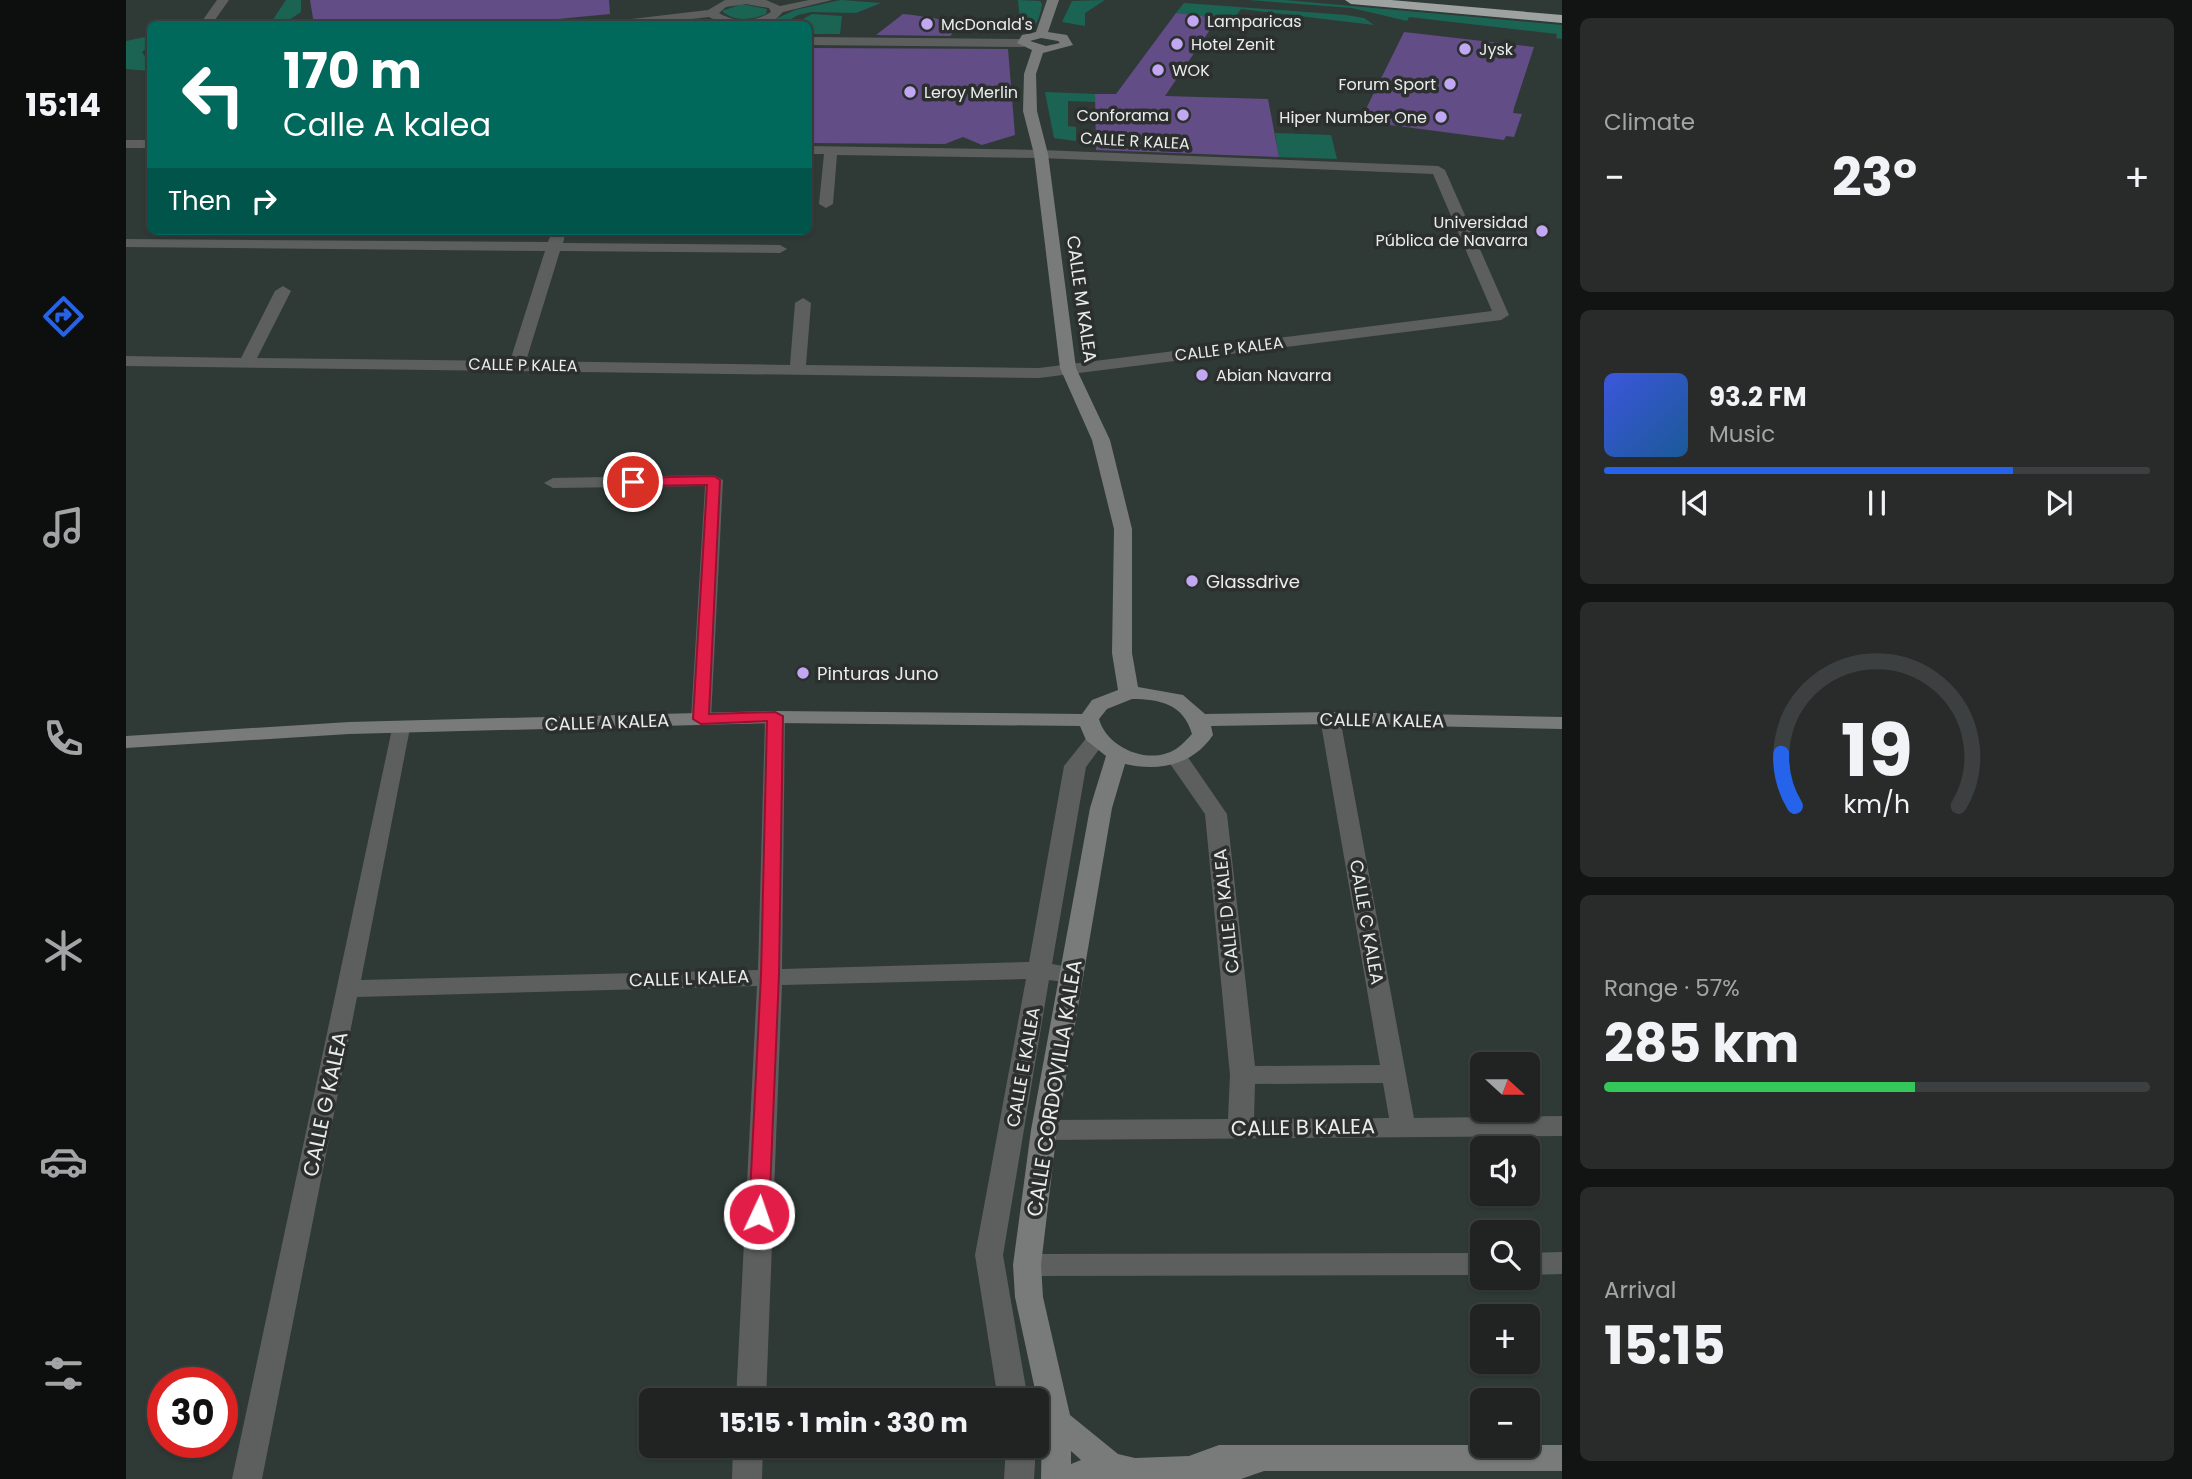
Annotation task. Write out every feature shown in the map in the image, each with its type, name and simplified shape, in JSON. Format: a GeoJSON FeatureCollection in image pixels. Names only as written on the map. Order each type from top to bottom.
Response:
{"type":"FeatureCollection","features":[{"type":"Feature","properties":{"kind":"highway"},"geometry":{"type":"LineString","coordinates":[[1351,0],[1562,19]]}},
{"type":"Feature","properties":{"kind":"highway"},"geometry":{"type":"LineString","coordinates":[[1432,0],[1562,12]]}},
{"type":"Feature","properties":{"kind":"street"},"geometry":{"type":"LineString","coordinates":[[208,21],[223,0]]}},
{"type":"Feature","properties":{"kind":"street"},"geometry":{"type":"LineString","coordinates":[[715,16],[716,6],[729,1],[754,0],[773,6],[826,0]]}},
{"type":"Feature","properties":{"kind":"street"},"geometry":{"type":"LineString","coordinates":[[773,6],[792,0]]}},
{"type":"Feature","properties":{"kind":"street"},"geometry":{"type":"LineString","coordinates":[[1041,34],[1052,0]]}},
{"type":"Feature","properties":{"kind":"street"},"geometry":{"type":"LineString","coordinates":[[757,21],[773,17],[773,6]]}},
{"type":"Feature","properties":{"kind":"street"},"geometry":{"type":"LineString","coordinates":[[689,21],[715,16]]}},
{"type":"Feature","properties":{"kind":"street"},"geometry":{"type":"LineString","coordinates":[[658,21],[715,16],[734,21]]}},
{"type":"Feature","properties":{"kind":"street"},"geometry":{"type":"LineString","coordinates":[[812,41],[1023,43],[1038,50],[1053,50],[1067,45],[1063,38],[1041,34],[1026,38],[1023,43]]}},
{"type":"Feature","properties":{"kind":"street","name":"CALLE M KALEA"},"geometry":{"type":"LineString","coordinates":[[1038,50],[1030,75],[1030,111],[1041,153],[1068,368],[1101,440],[1123,529],[1122,653],[1129,693]]}},
{"type":"Feature","properties":{"kind":"street"},"geometry":{"type":"LineString","coordinates":[[128,146],[147,144]]}},
{"type":"Feature","properties":{"kind":"street","name":"CALLE R KALEA"},"geometry":{"type":"LineString","coordinates":[[812,150],[1041,153],[1438,170]]}},
{"type":"Feature","properties":{"kind":"street"},"geometry":{"type":"LineString","coordinates":[[826,204],[831,150]]}},
{"type":"Feature","properties":{"kind":"street","name":"CALLE P KALEA"},"geometry":{"type":"LineString","coordinates":[[126,361],[1039,373],[1501,315],[1438,170]]}},
{"type":"Feature","properties":{"kind":"street"},"geometry":{"type":"LineString","coordinates":[[517,365],[558,235]]}},
{"type":"Feature","properties":{"kind":"street"},"geometry":{"type":"LineString","coordinates":[[126,243],[780,249]]}},
{"type":"Feature","properties":{"kind":"street"},"geometry":{"type":"LineString","coordinates":[[247,362],[283,291]]}},
{"type":"Feature","properties":{"kind":"street"},"geometry":{"type":"LineString","coordinates":[[798,369],[803,303]]}},
{"type":"Feature","properties":{"kind":"street"},"geometry":{"type":"LineString","coordinates":[[553,483],[714,480],[701,719]]}},
{"type":"Feature","properties":{"kind":"street"},"geometry":{"type":"LineString","coordinates":[[1146,692],[1172,698],[1193,710],[1201,720],[1203,735],[1195,748],[1177,758],[1137,760],[1118,755],[1091,730],[1100,702],[1129,693],[1146,692]]}},
{"type":"Feature","properties":{"kind":"street"},"geometry":{"type":"LineString","coordinates":[[752,1388],[770,975],[775,716]]}},
{"type":"Feature","properties":{"kind":"street","name":"CALLE A KALEA"},"geometry":{"type":"LineString","coordinates":[[126,743],[349,727],[400,729],[775,716],[1091,730]]}},
{"type":"Feature","properties":{"kind":"street","name":"CALLE A KALEA"},"geometry":{"type":"LineString","coordinates":[[1201,720],[1331,718],[1562,723]]}},
{"type":"Feature","properties":{"kind":"street","name":"CALLE C KALEA"},"geometry":{"type":"LineString","coordinates":[[1331,718],[1403,1126]]}},
{"type":"Feature","properties":{"kind":"street","name":"CALLE G KALEA"},"geometry":{"type":"LineString","coordinates":[[247,1479],[400,729]]}},
{"type":"Feature","properties":{"kind":"street","name":"CALLE E KALEA"},"geometry":{"type":"LineString","coordinates":[[1011,1388],[989,1255],[1075,766],[1091,730]]}},
{"type":"Feature","properties":{"kind":"street","name":"CALLE CORDOVILLA KALEA"},"geometry":{"type":"LineString","coordinates":[[1056,1479],[1057,1422],[1030,1297],[1027,1265],[1044,1130],[1101,808],[1118,755]]}},
{"type":"Feature","properties":{"kind":"street","name":"CALLE D KALEA"},"geometry":{"type":"LineString","coordinates":[[1177,758],[1216,814],[1243,1075],[1241,1128]]}},
{"type":"Feature","properties":{"kind":"street","name":"CALLE L KALEA"},"geometry":{"type":"LineString","coordinates":[[349,989],[770,975],[1041,970],[1072,975]]}},
{"type":"Feature","properties":{"kind":"street"},"geometry":{"type":"LineString","coordinates":[[1243,1075],[1394,1074]]}},
{"type":"Feature","properties":{"kind":"street","name":"CALLE B KALEA"},"geometry":{"type":"LineString","coordinates":[[1044,1130],[1562,1126]]}},
{"type":"Feature","properties":{"kind":"street"},"geometry":{"type":"LineString","coordinates":[[1027,1265],[1470,1264]]}},
{"type":"Feature","properties":{"kind":"street"},"geometry":{"type":"LineString","coordinates":[[1540,1264],[1562,1264]]}},
{"type":"Feature","properties":{"kind":"street"},"geometry":{"type":"LineString","coordinates":[[1057,1422],[1133,1472]]}},
{"type":"Feature","properties":{"kind":"street"},"geometry":{"type":"LineString","coordinates":[[747,1479],[748,1458]]}},
{"type":"Feature","properties":{"kind":"street"},"geometry":{"type":"LineString","coordinates":[[1019,1479],[1020,1458]]}},
{"type":"Feature","properties":{"kind":"street"},"geometry":{"type":"LineString","coordinates":[[1073,1479],[1080,1472],[1190,1469],[1219,1458],[1562,1458]]}},
{"type":"Feature","properties":{"kind":"street"},"geometry":{"type":"LineString","coordinates":[[1214,1479],[1236,1467],[1282,1458]]}},
{"type":"Feature","properties":{"kind":"shaded area"},"geometry":{"type":"Polygon","coordinates":[[[126,0],[1562,0],[1562,1479],[126,1479],[126,0]]]}},
{"type":"Feature","properties":{"kind":"green space"},"geometry":{"type":"Polygon","coordinates":[[[286,0],[301,0],[301,12],[289,20],[292,21],[272,21],[286,0]]]}},
{"type":"Feature","properties":{"kind":"green space"},"geometry":{"type":"Polygon","coordinates":[[[841,0],[881,3],[856,13],[811,12],[787,21],[771,21],[795,10],[841,0]]]}},
{"type":"Feature","properties":{"kind":"green space"},"geometry":{"type":"Polygon","coordinates":[[[1018,0],[1040,1],[1042,4],[1036,23],[1021,33],[1018,0]]]}},
{"type":"Feature","properties":{"kind":"green space"},"geometry":{"type":"Polygon","coordinates":[[[1105,0],[1085,13],[1085,26],[1062,22],[1072,1],[1105,0]]]}},
{"type":"Feature","properties":{"kind":"green space"},"geometry":{"type":"Polygon","coordinates":[[[1248,0],[1285,0],[1562,25],[1562,39],[1556,38],[1557,34],[1409,17],[1407,21],[1352,8],[1248,0]]]}},
{"type":"Feature","properties":{"kind":"green space"},"geometry":{"type":"Polygon","coordinates":[[[1184,3],[1346,15],[1364,18],[1374,25],[1241,9],[1233,20],[1176,13],[1184,3]]]}},
{"type":"Feature","properties":{"kind":"green space"},"geometry":{"type":"Polygon","coordinates":[[[742,4],[767,9],[766,14],[743,19],[722,11],[742,4]]]}},
{"type":"Feature","properties":{"kind":"green space"},"geometry":{"type":"Polygon","coordinates":[[[812,14],[842,16],[840,34],[812,34],[812,21],[799,21],[812,14]]]}},
{"type":"Feature","properties":{"kind":"green space"},"geometry":{"type":"Polygon","coordinates":[[[147,37],[147,48],[142,52],[147,60],[147,71],[126,69],[126,41],[147,37]]]}},
{"type":"Feature","properties":{"kind":"green space"},"geometry":{"type":"Polygon","coordinates":[[[1045,92],[1095,94],[1095,102],[1068,101],[1068,126],[1076,127],[1076,141],[1054,138],[1045,92]]]}},
{"type":"Feature","properties":{"kind":"green space"},"geometry":{"type":"Polygon","coordinates":[[[1275,133],[1331,135],[1337,159],[1279,157],[1275,133]]]}},
{"type":"Feature","properties":{"kind":"building"},"geometry":{"type":"Polygon","coordinates":[[[310,0],[609,0],[610,14],[536,21],[314,21],[310,0]]]}},
{"type":"Feature","properties":{"kind":"building","name":"Conforama"},"geometry":{"type":"Polygon","coordinates":[[[1176,13],[1218,18],[1165,96],[1268,99],[1279,157],[1096,150],[1095,94],[1116,94],[1176,13]]]}},
{"type":"Feature","properties":{"kind":"building","name":"McDonald's"},"geometry":{"type":"Polygon","coordinates":[[[903,14],[964,23],[950,36],[876,35],[903,14]]]}},
{"type":"Feature","properties":{"kind":"building"},"geometry":{"type":"Polygon","coordinates":[[[1404,32],[1534,47],[1514,108],[1513,113],[1522,114],[1514,137],[1506,136],[1504,140],[1360,121],[1404,32]]]}},
{"type":"Feature","properties":{"kind":"building","name":"Leroy Merlin"},"geometry":{"type":"Polygon","coordinates":[[[812,48],[1008,49],[1015,135],[982,145],[963,137],[945,144],[812,143],[812,48]]]}},
{"type":"Feature","properties":{"kind":"place","name":"Lamparicas"},"geometry":{"type":"Point","coordinates":[1193,21]}},
{"type":"Feature","properties":{"kind":"place","name":"McDonald's"},"geometry":{"type":"Point","coordinates":[927,24]}},
{"type":"Feature","properties":{"kind":"place","name":"Hotel Zenit"},"geometry":{"type":"Point","coordinates":[1177,44]}},
{"type":"Feature","properties":{"kind":"place","name":"Jysk"},"geometry":{"type":"Point","coordinates":[1465,49]}},
{"type":"Feature","properties":{"kind":"place","name":"WOK"},"geometry":{"type":"Point","coordinates":[1158,70]}},
{"type":"Feature","properties":{"kind":"place","name":"Forum Sport"},"geometry":{"type":"Point","coordinates":[1450,84]}},
{"type":"Feature","properties":{"kind":"place","name":"Leroy Merlin"},"geometry":{"type":"Point","coordinates":[910,92]}},
{"type":"Feature","properties":{"kind":"place","name":"Conforama"},"geometry":{"type":"Point","coordinates":[1183,115]}},
{"type":"Feature","properties":{"kind":"place","name":"Hiper Number One"},"geometry":{"type":"Point","coordinates":[1441,117]}},
{"type":"Feature","properties":{"kind":"place","name":"Universidad Pública de Navarra"},"geometry":{"type":"Point","coordinates":[1542,231]}},
{"type":"Feature","properties":{"kind":"place","name":"Abian Navarra"},"geometry":{"type":"Point","coordinates":[1202,375]}},
{"type":"Feature","properties":{"kind":"place","name":"Glassdrive"},"geometry":{"type":"Point","coordinates":[1192,581]}},
{"type":"Feature","properties":{"kind":"place","name":"Pinturas Juno"},"geometry":{"type":"Point","coordinates":[803,673]}},
{"type":"Feature","properties":{"kind":"route"},"geometry":{"type":"LineString","coordinates":[[633,482],[714,480],[701,719],[775,716],[770,975],[759,1214]]}}]}
